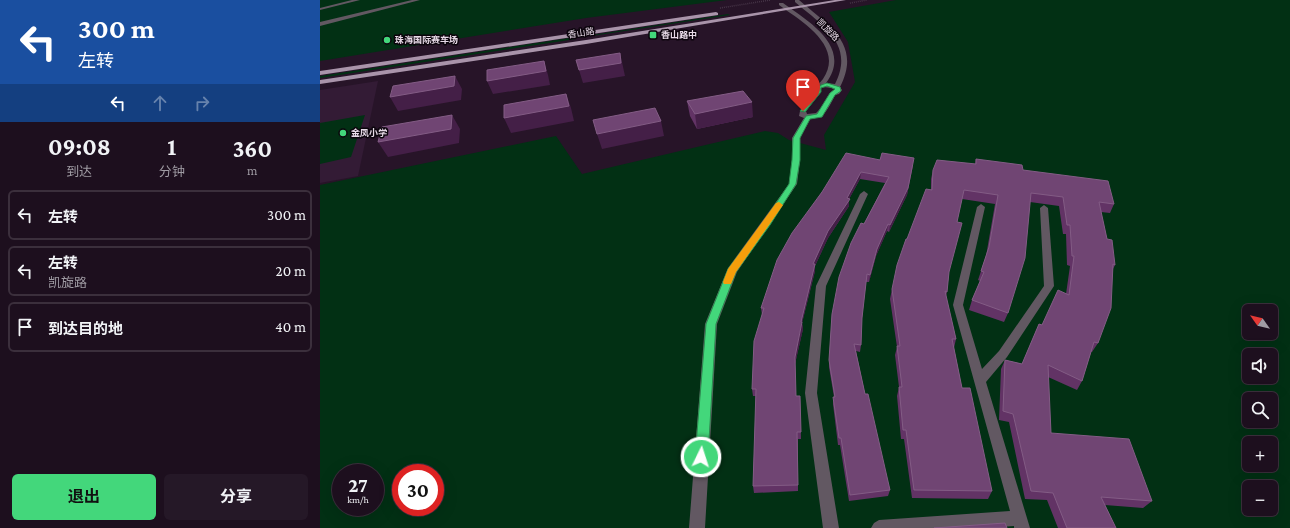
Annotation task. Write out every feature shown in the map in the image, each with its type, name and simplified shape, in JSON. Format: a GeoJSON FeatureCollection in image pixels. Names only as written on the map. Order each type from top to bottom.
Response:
{"type":"FeatureCollection","features":[{"type":"Feature","properties":{"kind":"main road"},"geometry":{"type":"LineString","coordinates":[[768,6],[806,0]]}},
{"type":"Feature","properties":{"kind":"main road","name":"香山路"},"geometry":{"type":"LineString","coordinates":[[320,82],[586,42],[844,0]]}},
{"type":"Feature","properties":{"kind":"main road","name":"香山路"},"geometry":{"type":"LineString","coordinates":[[320,73],[725,12]]}},
{"type":"Feature","properties":{"kind":"street"},"geometry":{"type":"LineString","coordinates":[[320,9],[358,0]]}},
{"type":"Feature","properties":{"kind":"street"},"geometry":{"type":"LineString","coordinates":[[320,24],[418,0]]}},
{"type":"Feature","properties":{"kind":"street","name":"凯旋路"},"geometry":{"type":"LineString","coordinates":[[782,4],[821,34],[829,46],[832,56],[823,85],[817,88],[818,92],[803,111],[803,116],[815,117],[820,115],[832,94],[838,91],[836,87],[843,76],[845,52],[840,42],[827,27],[797,1]]}},
{"type":"Feature","properties":{"kind":"street"},"geometry":{"type":"LineString","coordinates":[[823,85],[836,87]]}},
{"type":"Feature","properties":{"kind":"street"},"geometry":{"type":"LineString","coordinates":[[818,92],[823,94],[832,94]]}},
{"type":"Feature","properties":{"kind":"street","name":"凯旋路"},"geometry":{"type":"LineString","coordinates":[[697,528],[711,324],[732,271],[793,184],[796,160],[796,138],[808,117]]}},
{"type":"Feature","properties":{"kind":"street"},"geometry":{"type":"LineString","coordinates":[[831,528],[810,393],[821,286],[864,194]]}},
{"type":"Feature","properties":{"kind":"street"},"geometry":{"type":"LineString","coordinates":[[879,528],[1021,523],[958,305],[981,207]]}},
{"type":"Feature","properties":{"kind":"street"},"geometry":{"type":"LineString","coordinates":[[979,381],[1003,354],[1049,286],[1044,208]]}},
{"type":"Feature","properties":{"kind":"shaded area","name":"金凤小学"},"geometry":{"type":"Polygon","coordinates":[[[378,81],[358,176],[320,183],[320,90],[378,81]]]}},
{"type":"Feature","properties":{"kind":"green space","name":"珠海国际赛车场"},"geometry":{"type":"Polygon","coordinates":[[[320,0],[727,0],[586,18],[320,61],[320,0]]]}},
{"type":"Feature","properties":{"kind":"green space"},"geometry":{"type":"Polygon","coordinates":[[[896,0],[1290,0],[1290,528],[320,528],[320,185],[556,136],[582,174],[765,131],[778,133],[789,140],[826,150],[824,135],[855,82],[848,42],[829,12],[896,0]]]}},
{"type":"Feature","properties":{"kind":"green space"},"geometry":{"type":"Polygon","coordinates":[[[728,14],[730,15],[592,36],[592,35],[728,14]]]}},
{"type":"Feature","properties":{"kind":"green space"},"geometry":{"type":"Polygon","coordinates":[[[576,37],[576,39],[320,78],[320,76],[576,37]]]}},
{"type":"Feature","properties":{"kind":"green space"},"geometry":{"type":"Polygon","coordinates":[[[365,115],[351,157],[320,164],[320,123],[365,115]]]}},
{"type":"Feature","properties":{"kind":"building"},"geometry":{"type":"Polygon","coordinates":[[[620,53],[621,63],[579,70],[576,60],[620,53]]]}},
{"type":"Feature","properties":{"kind":"building"},"geometry":{"type":"Polygon","coordinates":[[[544,61],[546,71],[487,81],[487,70],[544,61]]]}},
{"type":"Feature","properties":{"kind":"building"},"geometry":{"type":"Polygon","coordinates":[[[455,76],[454,86],[390,97],[393,86],[455,76]]]}},
{"type":"Feature","properties":{"kind":"building"},"geometry":{"type":"Polygon","coordinates":[[[743,91],[752,102],[695,114],[687,101],[743,91]]]}},
{"type":"Feature","properties":{"kind":"building"},"geometry":{"type":"Polygon","coordinates":[[[566,94],[569,106],[504,118],[504,105],[566,94]]]}},
{"type":"Feature","properties":{"kind":"building"},"geometry":{"type":"Polygon","coordinates":[[[655,108],[661,121],[597,134],[593,120],[655,108]]]}},
{"type":"Feature","properties":{"kind":"building"},"geometry":{"type":"Polygon","coordinates":[[[452,115],[451,129],[378,142],[382,127],[452,115]]]}},
{"type":"Feature","properties":{"kind":"building"},"geometry":{"type":"Polygon","coordinates":[[[846,153],[880,160],[882,153],[914,158],[908,188],[890,225],[888,224],[877,249],[870,275],[867,274],[862,318],[861,345],[854,344],[865,394],[868,394],[890,490],[850,495],[841,438],[839,438],[833,397],[835,397],[829,360],[832,314],[839,277],[851,243],[861,223],[864,224],[889,177],[861,172],[847,198],[850,199],[828,231],[813,264],[815,264],[801,322],[795,357],[796,396],[800,396],[801,432],[797,432],[798,485],[753,486],[756,389],[752,389],[754,341],[764,308],[761,308],[777,260],[792,233],[822,192],[846,153]]]}},
{"type":"Feature","properties":{"kind":"building"},"geometry":{"type":"Polygon","coordinates":[[[976,159],[1022,165],[1023,170],[1108,181],[1114,204],[1099,202],[1107,239],[1112,240],[1115,265],[1113,264],[1111,308],[1098,343],[1094,342],[1082,381],[1048,365],[1051,433],[1129,439],[1152,501],[1101,497],[1116,528],[1067,528],[1053,493],[1031,491],[1013,414],[1003,411],[1005,360],[1022,364],[1039,324],[1042,325],[1058,290],[1069,295],[1074,256],[1072,256],[1070,225],[1067,225],[1063,197],[1031,193],[1025,258],[1008,313],[972,300],[984,272],[981,271],[989,247],[998,195],[964,190],[957,222],[962,223],[949,272],[947,292],[945,291],[956,339],[952,339],[962,388],[970,388],[992,491],[914,490],[906,430],[903,430],[899,387],[902,387],[897,346],[900,346],[892,289],[897,265],[926,189],[932,190],[933,170],[937,160],[976,164],[976,159]]]}},
{"type":"Feature","properties":{"kind":"building"},"geometry":{"type":"Polygon","coordinates":[[[1005,523],[1007,528],[934,528],[1005,523]]]}},
{"type":"Feature","properties":{"kind":"slow traffic"},"geometry":{"type":"LineString","coordinates":[[727,282],[732,271],[779,205]]}},
{"type":"Feature","properties":{"kind":"place","name":"香山路中"},"geometry":{"type":"Point","coordinates":[653,35]}},
{"type":"Feature","properties":{"kind":"place","name":"珠海国际赛车场"},"geometry":{"type":"Point","coordinates":[387,40]}},
{"type":"Feature","properties":{"kind":"place","name":"金凤小学"},"geometry":{"type":"Point","coordinates":[343,133]}},
{"type":"Feature","properties":{"kind":"route"},"geometry":{"type":"LineString","coordinates":[[701,457],[711,324],[732,271],[793,184],[796,160],[796,138],[808,117],[820,115],[832,94],[839,90],[838,88],[827,85],[817,88],[818,92],[803,111]]}}]}
